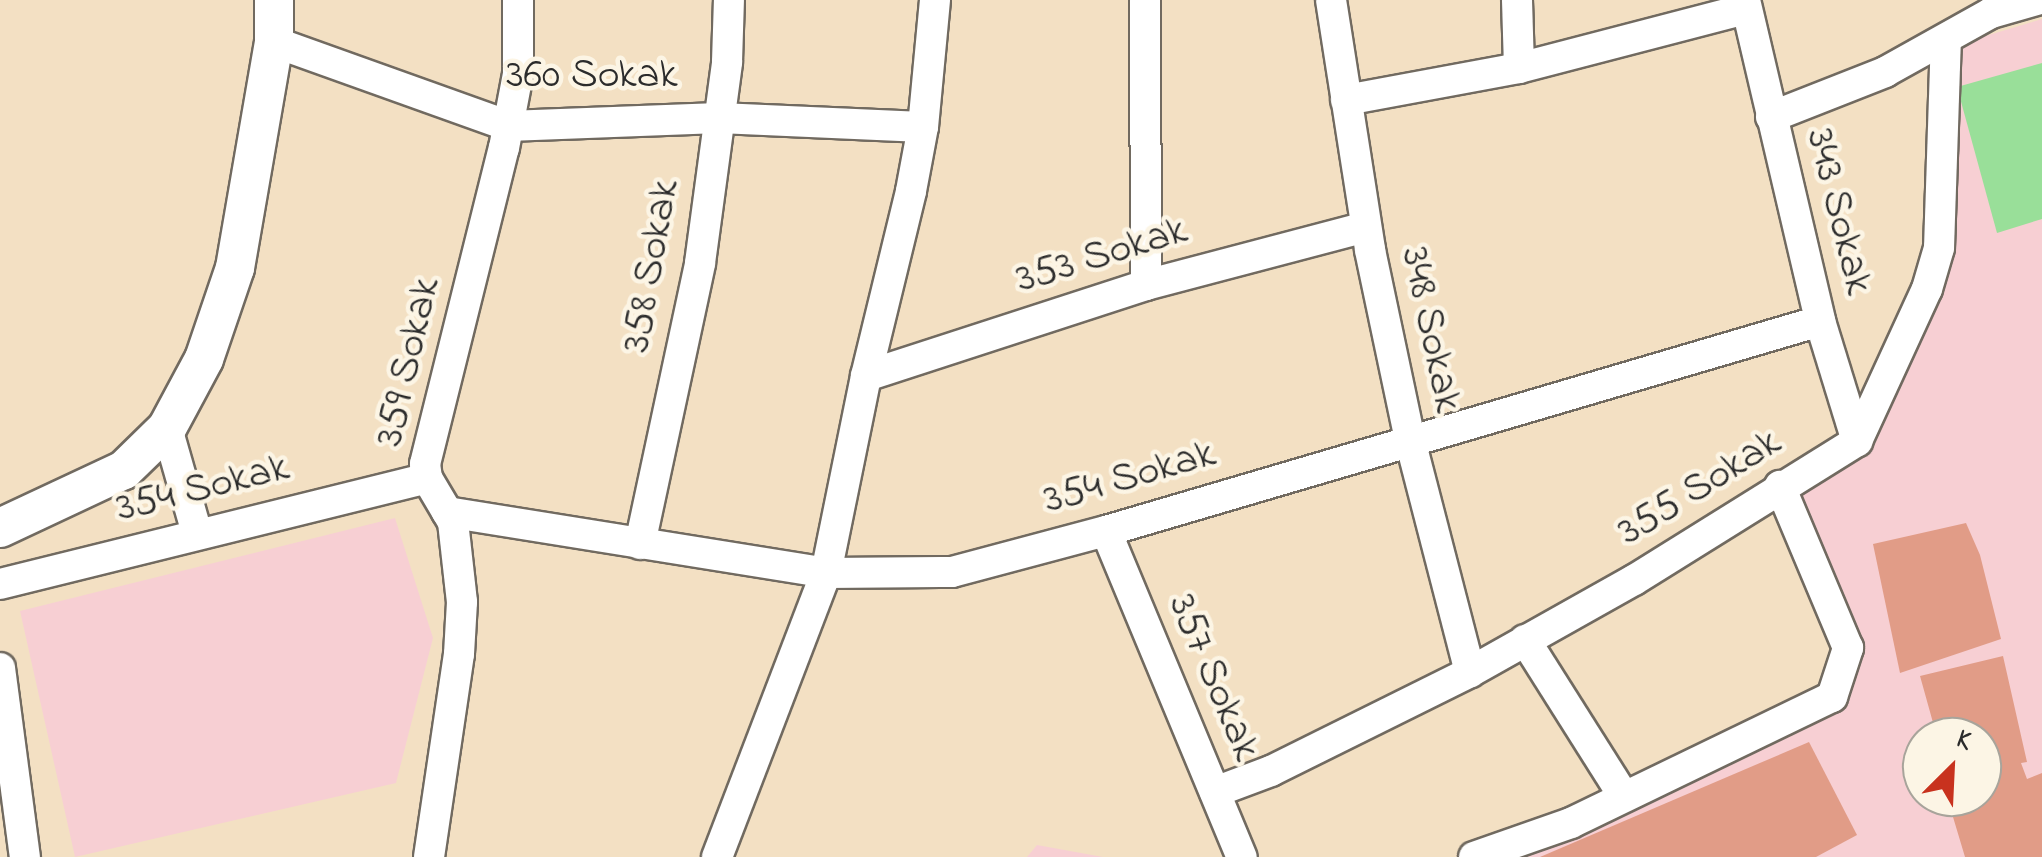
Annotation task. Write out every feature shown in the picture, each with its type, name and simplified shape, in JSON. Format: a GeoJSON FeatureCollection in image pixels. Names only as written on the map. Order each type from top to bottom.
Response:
{"type":"FeatureCollection","features":[{"type":"Feature","properties":{"kind":"street"},"geometry":{"type":"LineString","coordinates":[[0,528],[124,470],[167,428],[204,359],[235,268],[274,42],[274,0]]}},
{"type":"Feature","properties":{"kind":"street","name":"359 Sokak"},"geometry":{"type":"LineString","coordinates":[[429,857],[459,654],[458,544],[447,512],[427,478],[426,450],[508,126],[518,74],[518,0]]}},
{"type":"Feature","properties":{"kind":"street","name":"358 Sokak"},"geometry":{"type":"LineString","coordinates":[[640,544],[700,264],[720,118],[728,0]]}},
{"type":"Feature","properties":{"kind":"street"},"geometry":{"type":"LineString","coordinates":[[717,857],[826,572],[923,127],[935,0]]}},
{"type":"Feature","properties":{"kind":"street"},"geometry":{"type":"LineString","coordinates":[[1144,0],[1146,285]]}},
{"type":"Feature","properties":{"kind":"street","name":"348 Sokak"},"geometry":{"type":"LineString","coordinates":[[1330,0],[1365,226],[1410,440],[1470,672]]}},
{"type":"Feature","properties":{"kind":"street"},"geometry":{"type":"LineString","coordinates":[[1517,0],[1519,68]]}},
{"type":"Feature","properties":{"kind":"street"},"geometry":{"type":"LineString","coordinates":[[1771,117],[1834,94],[1946,42],[1988,6],[2038,0]]}},
{"type":"Feature","properties":{"kind":"street"},"geometry":{"type":"LineString","coordinates":[[1346,100],[1519,68],[1745,4]]}},
{"type":"Feature","properties":{"kind":"street","name":"343 Sokak"},"geometry":{"type":"LineString","coordinates":[[1745,4],[1820,321],[1857,441]]}},
{"type":"Feature","properties":{"kind":"street","name":"360 Sokak"},"geometry":{"type":"LineString","coordinates":[[274,42],[508,126],[720,118],[923,127]]}},
{"type":"Feature","properties":{"kind":"street"},"geometry":{"type":"LineString","coordinates":[[1857,441],[1927,289],[1938,248],[1946,42]]}},
{"type":"Feature","properties":{"kind":"street","name":"353 Sokak"},"geometry":{"type":"LineString","coordinates":[[866,376],[1146,285],[1365,226]]}},
{"type":"Feature","properties":{"kind":"street","name":"354 Sokak"},"geometry":{"type":"LineString","coordinates":[[447,512],[826,572],[952,572],[1106,531],[1820,321]]}},
{"type":"Feature","properties":{"kind":"street"},"geometry":{"type":"LineString","coordinates":[[167,428],[196,533]]}},
{"type":"Feature","properties":{"kind":"street","name":"355 Sokak"},"geometry":{"type":"LineString","coordinates":[[1215,792],[1271,771],[1470,672],[1634,580],[1857,441]]}},
{"type":"Feature","properties":{"kind":"street","name":"354 Sokak"},"geometry":{"type":"LineString","coordinates":[[0,584],[427,478]]}},
{"type":"Feature","properties":{"kind":"street"},"geometry":{"type":"LineString","coordinates":[[1474,857],[1571,823],[1832,696],[1848,648],[1780,486]]}},
{"type":"Feature","properties":{"kind":"street","name":"357 Sokak"},"geometry":{"type":"LineString","coordinates":[[1106,531],[1242,857]]}},
{"type":"Feature","properties":{"kind":"street"},"geometry":{"type":"LineString","coordinates":[[1525,640],[1623,796]]}},
{"type":"Feature","properties":{"kind":"street"},"geometry":{"type":"LineString","coordinates":[[0,668],[25,857]]}},
{"type":"Feature","properties":{"kind":"shaded area"},"geometry":{"type":"Polygon","coordinates":[[[2042,19],[2042,857],[1503,857],[1842,676],[1780,486],[1862,444],[1931,292],[1952,46],[2042,19]]]}},
{"type":"Feature","properties":{"kind":"shaded area"},"geometry":{"type":"Polygon","coordinates":[[[395,518],[433,638],[396,783],[75,857],[20,611],[395,518]]]}},
{"type":"Feature","properties":{"kind":"shaded area"},"geometry":{"type":"Polygon","coordinates":[[[1037,845],[1103,857],[1027,857],[1037,845]]]}},
{"type":"Feature","properties":{"kind":"green space"},"geometry":{"type":"Polygon","coordinates":[[[2042,63],[2042,219],[1997,233],[1957,87],[2042,63]]]}},
{"type":"Feature","properties":{"kind":"building"},"geometry":{"type":"Polygon","coordinates":[[[1966,523],[1980,555],[2001,639],[1900,673],[1873,544],[1966,523]]]}},
{"type":"Feature","properties":{"kind":"building"},"geometry":{"type":"Polygon","coordinates":[[[2003,656],[2027,762],[2021,763],[2027,779],[2042,773],[2042,857],[1965,857],[1953,817],[2002,817],[2002,717],[1931,717],[1920,676],[2003,656]]]}},
{"type":"Feature","properties":{"kind":"building"},"geometry":{"type":"Polygon","coordinates":[[[1809,742],[1857,835],[1816,857],[1540,857],[1809,742]]]}}]}
